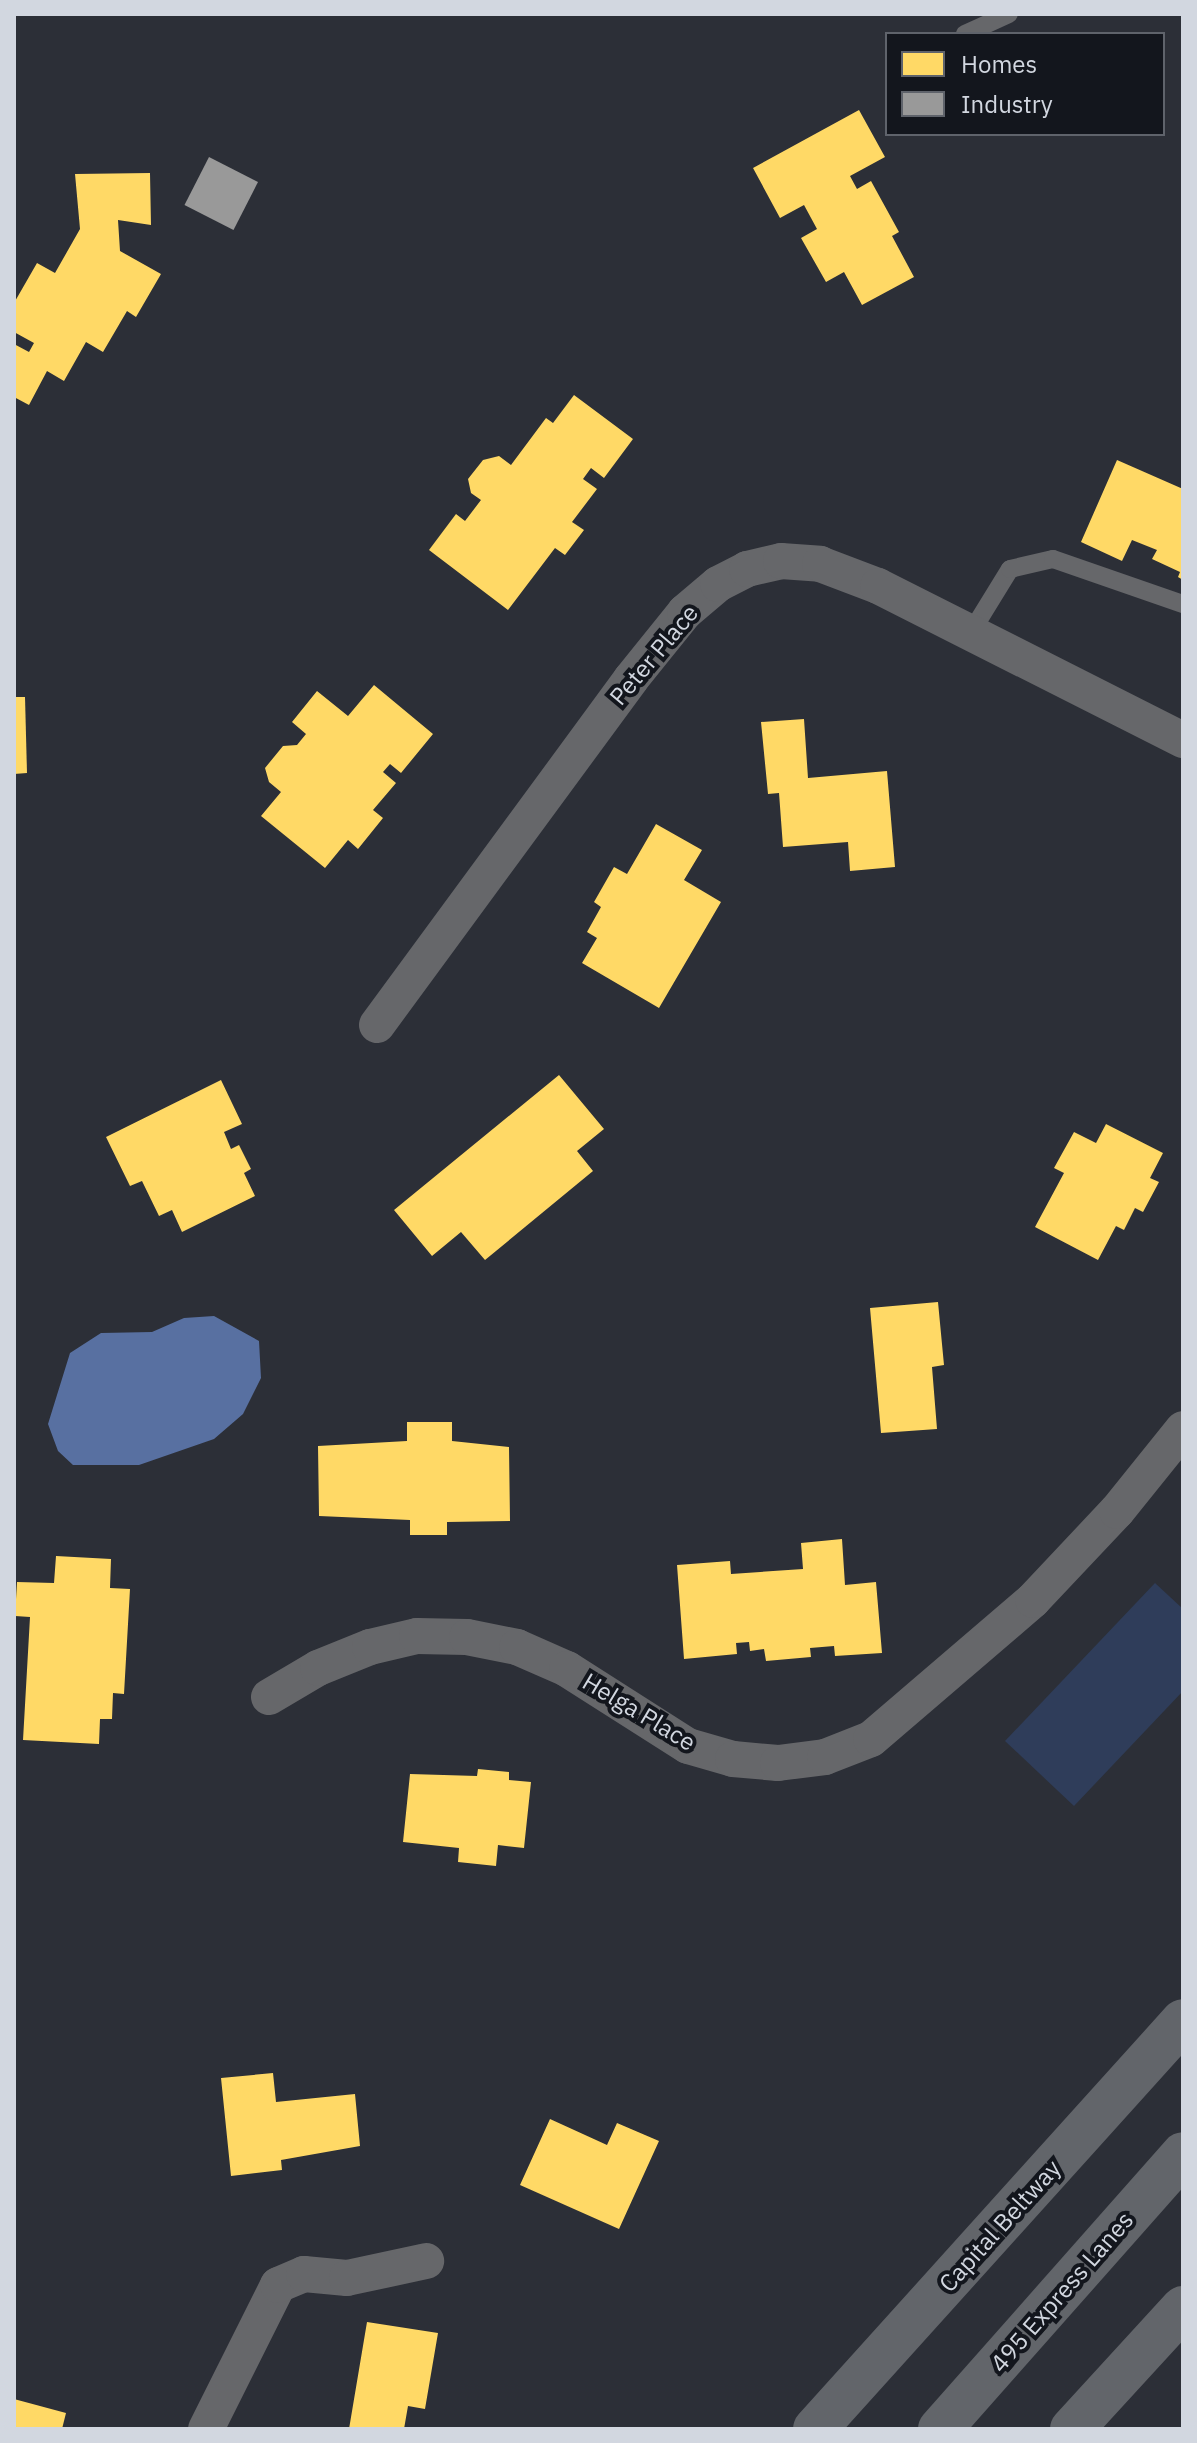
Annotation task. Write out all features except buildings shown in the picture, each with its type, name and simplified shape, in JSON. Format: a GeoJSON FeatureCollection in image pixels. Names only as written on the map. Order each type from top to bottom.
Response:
{"type":"FeatureCollection","features":[{"type":"Feature","properties":{"kind":"highway","name":"Capital Beltway"},"geometry":{"type":"LineString","coordinates":[[815,2429],[1183,2021]]}},
{"type":"Feature","properties":{"kind":"highway","name":"495 Express Lanes"},"geometry":{"type":"LineString","coordinates":[[940,2429],[1183,2154]]}},
{"type":"Feature","properties":{"kind":"highway"},"geometry":{"type":"LineString","coordinates":[[1072,2429],[1183,2308]]}},
{"type":"Feature","properties":{"kind":"street","name":"Peter Place"},"geometry":{"type":"LineString","coordinates":[[377,1025],[631,679],[685,612],[718,584],[747,569],[781,561],[820,564],[878,586],[1183,740]]}},
{"type":"Feature","properties":{"kind":"street","name":"Helga Place"},"geometry":{"type":"LineString","coordinates":[[269,1697],[318,1668],[370,1647],[417,1636],[467,1637],[517,1647],[567,1669],[688,1746],[763,1762],[825,1757],[871,1739],[1033,1600],[1117,1511],[1183,1429]]}},
{"type":"Feature","properties":{"kind":"street"},"geometry":{"type":"LineString","coordinates":[[206,2429],[278,2285],[304,2274],[347,2278],[426,2261]]}},
{"type":"Feature","properties":{"kind":"lane"},"geometry":{"type":"LineString","coordinates":[[969,32],[1009,14]]}},
{"type":"Feature","properties":{"kind":"lane"},"geometry":{"type":"LineString","coordinates":[[970,634],[1010,569],[1053,559],[1183,604]]}},
{"type":"Feature","properties":{"kind":"shaded area"},"geometry":{"type":"Polygon","coordinates":[[[214,1316],[259,1341],[261,1378],[243,1414],[214,1439],[139,1465],[73,1465],[58,1451],[48,1424],[70,1353],[101,1333],[152,1332],[184,1318],[214,1316]]]}},
{"type":"Feature","properties":{"kind":"shaded area"},"geometry":{"type":"Polygon","coordinates":[[[1155,1583],[1183,1609],[1183,1691],[1074,1806],[1005,1741],[1155,1583]]]}}]}
